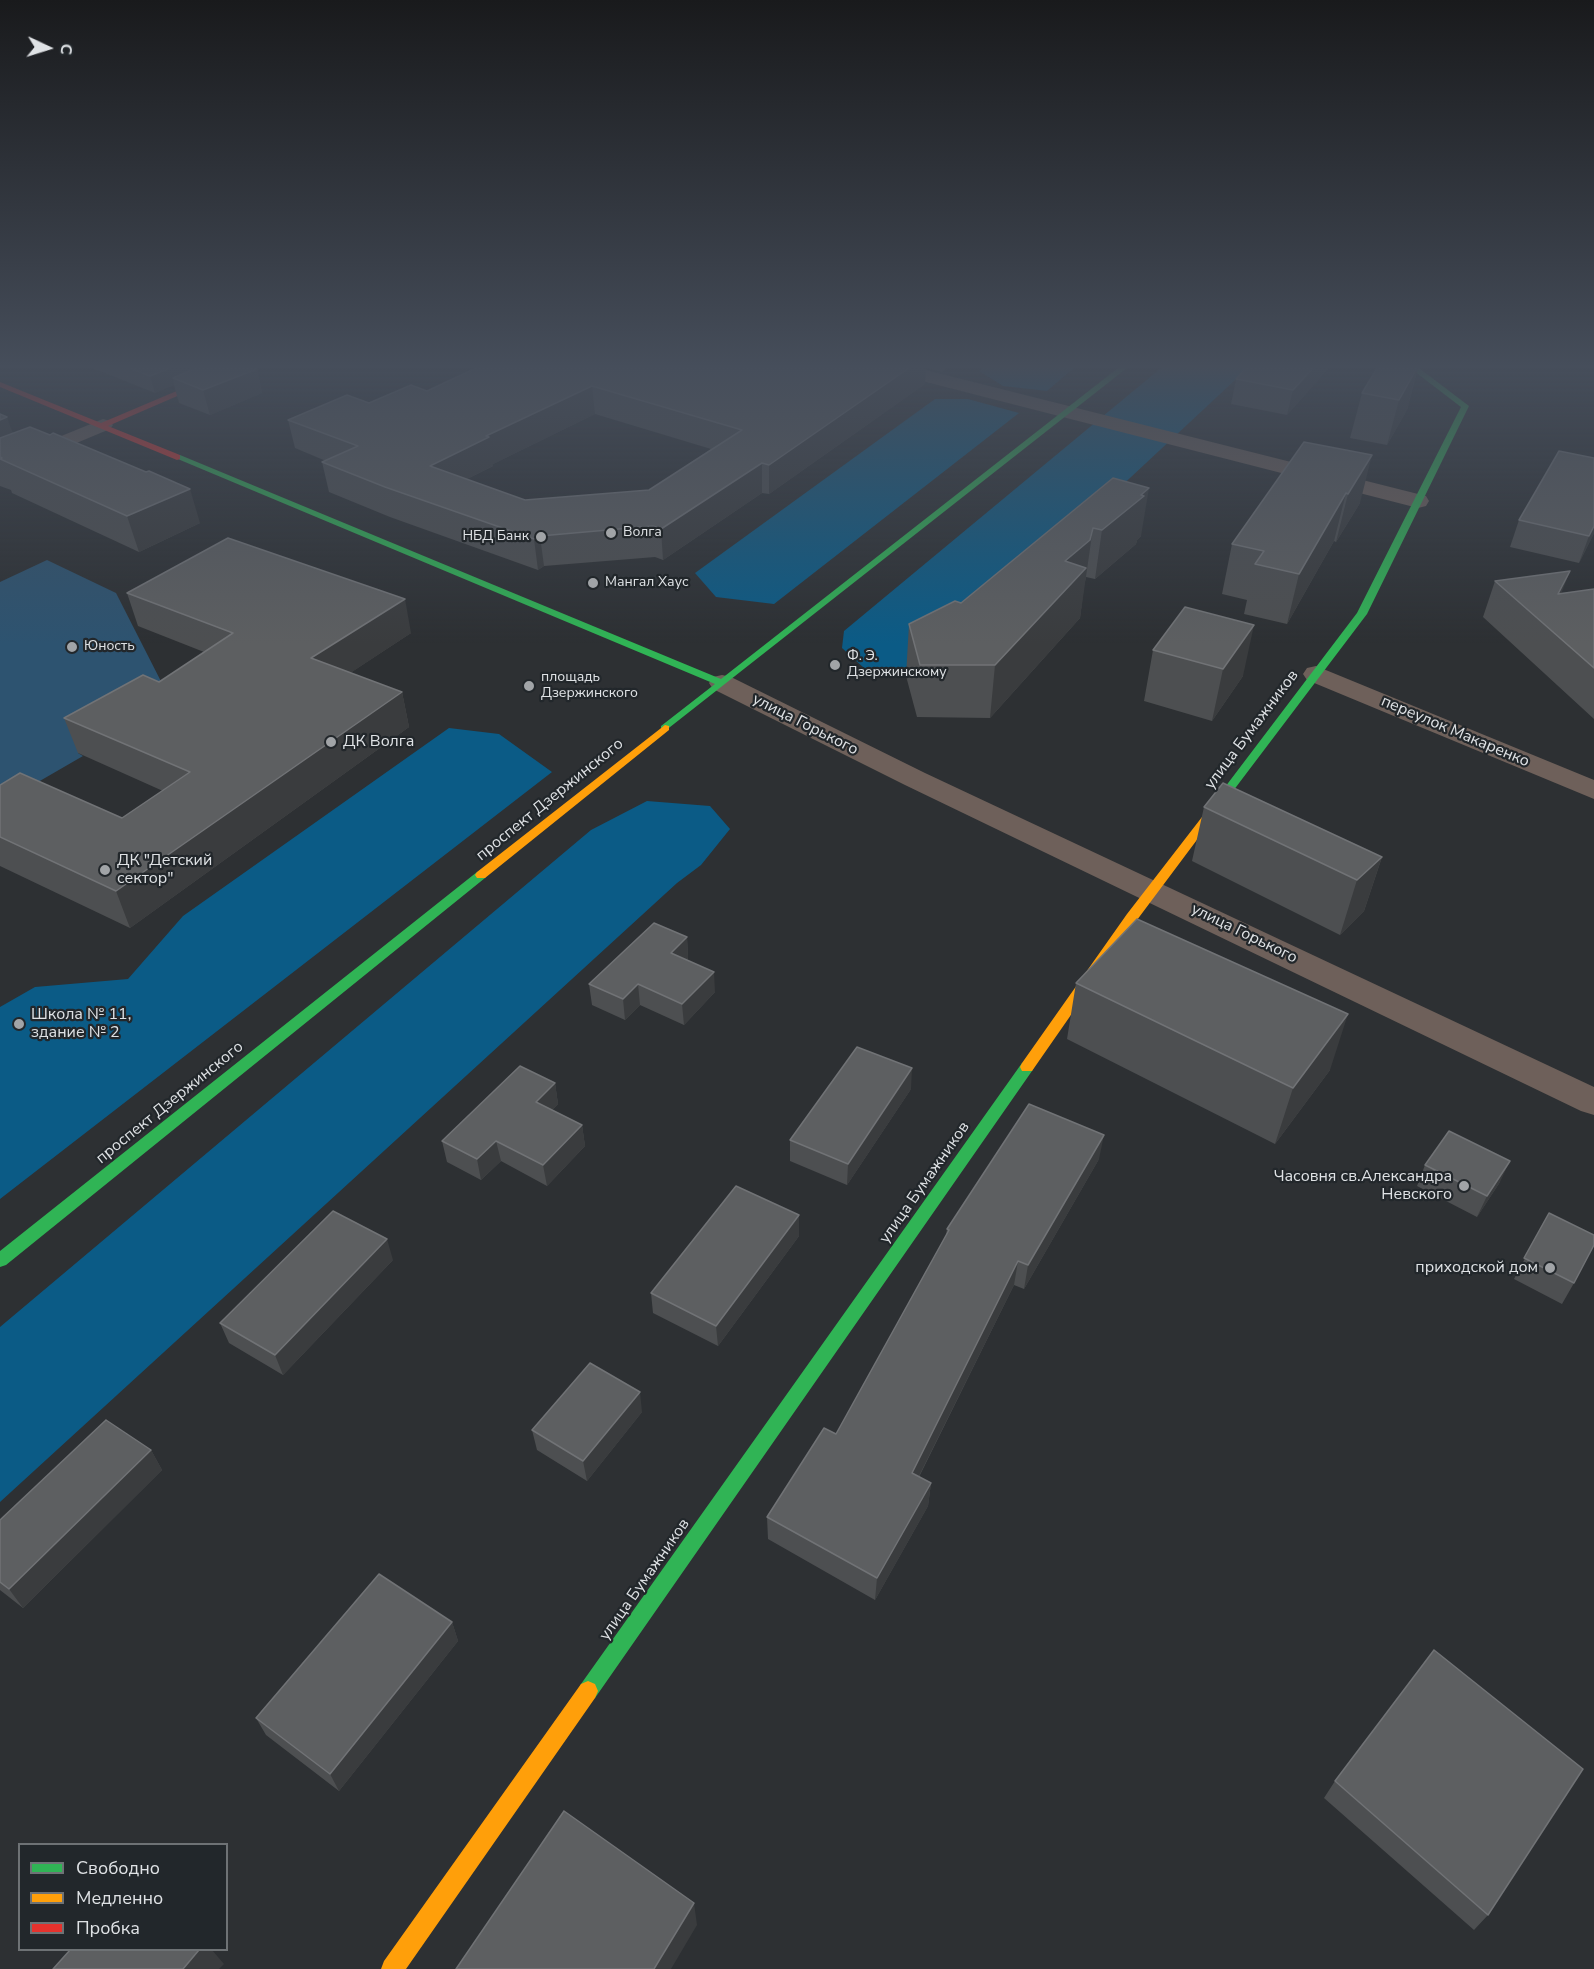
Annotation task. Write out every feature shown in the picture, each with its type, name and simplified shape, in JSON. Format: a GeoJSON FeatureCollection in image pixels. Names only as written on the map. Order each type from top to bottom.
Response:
{"type":"FeatureCollection","features":[{"type":"Feature","properties":{"kind":"street"},"geometry":{"type":"LineString","coordinates":[[0,469],[21,460]]}},
{"type":"Feature","properties":{"kind":"street","name":"улица Горького"},"geometry":{"type":"LineString","coordinates":[[187,460],[722,683],[915,779],[1594,1102]]}},
{"type":"Feature","properties":{"kind":"street","name":"проспект Дзержинского"},"geometry":{"type":"LineString","coordinates":[[0,1260],[722,683],[1006,460]]}},
{"type":"Feature","properties":{"kind":"street"},"geometry":{"type":"LineString","coordinates":[[1256,460],[1418,501]]}},
{"type":"Feature","properties":{"kind":"street","name":"улица Бумажников"},"geometry":{"type":"LineString","coordinates":[[392,1969],[1152,890],[1362,614],[1438,460]]}},
{"type":"Feature","properties":{"kind":"street","name":"переулок Макаренко"},"geometry":{"type":"LineString","coordinates":[[1316,674],[1594,790]]}},
{"type":"Feature","properties":{"kind":"shaded area"},"geometry":{"type":"Polygon","coordinates":[[[851,460],[959,460],[774,604],[716,597],[695,573],[851,460]]]}},
{"type":"Feature","properties":{"kind":"shaded area"},"geometry":{"type":"Polygon","coordinates":[[[1050,460],[1149,460],[940,655],[898,675],[864,668],[842,648],[844,631],[1050,460]]]}},
{"type":"Feature","properties":{"kind":"shaded area","name":"Юность"},"geometry":{"type":"Polygon","coordinates":[[[47,560],[116,593],[171,701],[78,753],[83,756],[0,804],[0,582],[47,560]]]}},
{"type":"Feature","properties":{"kind":"shaded area"},"geometry":{"type":"Polygon","coordinates":[[[449,728],[499,734],[552,772],[0,1199],[0,1007],[35,987],[128,979],[183,916],[449,728]]]}},
{"type":"Feature","properties":{"kind":"shaded area"},"geometry":{"type":"Polygon","coordinates":[[[647,801],[710,806],[730,829],[701,865],[677,883],[0,1502],[0,1327],[591,830],[647,801]]]}},
{"type":"Feature","properties":{"kind":"building"},"geometry":{"type":"Polygon","coordinates":[[[2,460],[117,460],[190,489],[127,516],[2,460]]]}},
{"type":"Feature","properties":{"kind":"building"},"geometry":{"type":"Polygon","coordinates":[[[327,460],[442,460],[430,466],[525,500],[649,490],[696,460],[776,460],[769,465],[762,463],[661,529],[653,526],[540,536],[534,539],[385,487],[322,462],[327,460]]]}},
{"type":"Feature","properties":{"kind":"building"},"geometry":{"type":"Polygon","coordinates":[[[1291,460],[1369,460],[1348,494],[1346,493],[1299,574],[1255,564],[1264,551],[1232,544],[1291,460]]]}},
{"type":"Feature","properties":{"kind":"building"},"geometry":{"type":"Polygon","coordinates":[[[1554,460],[1594,460],[1594,526],[1589,536],[1519,520],[1554,460]]]}},
{"type":"Feature","properties":{"kind":"building"},"geometry":{"type":"Polygon","coordinates":[[[1113,478],[1149,488],[1141,495],[1144,496],[1102,530],[1093,528],[1090,540],[1065,561],[1086,568],[995,665],[920,665],[909,624],[955,601],[961,603],[1113,478]]]}},
{"type":"Feature","properties":{"kind":"building"},"geometry":{"type":"Polygon","coordinates":[[[228,538],[405,599],[311,658],[402,692],[116,891],[0,837],[0,785],[20,773],[122,818],[190,772],[64,718],[143,675],[159,682],[233,633],[127,593],[228,538]]]}},
{"type":"Feature","properties":{"kind":"building"},"geometry":{"type":"Polygon","coordinates":[[[1570,571],[1558,594],[1594,589],[1594,668],[1495,581],[1570,571]]]}},
{"type":"Feature","properties":{"kind":"building"},"geometry":{"type":"Polygon","coordinates":[[[1185,607],[1254,625],[1223,669],[1153,650],[1185,607]]]}},
{"type":"Feature","properties":{"kind":"building"},"geometry":{"type":"Polygon","coordinates":[[[1223,783],[1382,857],[1357,880],[1204,807],[1223,783]]]}},
{"type":"Feature","properties":{"kind":"building"},"geometry":{"type":"Polygon","coordinates":[[[1137,919],[1348,1014],[1293,1088],[1076,983],[1137,919]]]}},
{"type":"Feature","properties":{"kind":"building"},"geometry":{"type":"Polygon","coordinates":[[[654,923],[687,937],[671,953],[714,972],[682,1004],[638,984],[623,999],[589,984],[654,923]]]}},
{"type":"Feature","properties":{"kind":"building"},"geometry":{"type":"Polygon","coordinates":[[[857,1047],[912,1068],[848,1164],[790,1140],[857,1047]]]}},
{"type":"Feature","properties":{"kind":"building"},"geometry":{"type":"Polygon","coordinates":[[[520,1066],[555,1083],[536,1102],[582,1125],[543,1165],[496,1141],[477,1159],[442,1141],[520,1066]]]}},
{"type":"Feature","properties":{"kind":"building"},"geometry":{"type":"Polygon","coordinates":[[[1029,1104],[1104,1135],[1028,1265],[1018,1261],[912,1473],[931,1483],[877,1578],[767,1517],[824,1428],[836,1434],[949,1230],[947,1229],[1029,1104]]]}},
{"type":"Feature","properties":{"kind":"building"},"geometry":{"type":"Polygon","coordinates":[[[1449,1131],[1510,1161],[1487,1196],[1425,1165],[1449,1131]]]}},
{"type":"Feature","properties":{"kind":"building"},"geometry":{"type":"Polygon","coordinates":[[[736,1186],[799,1215],[716,1326],[651,1293],[736,1186]]]}},
{"type":"Feature","properties":{"kind":"building"},"geometry":{"type":"Polygon","coordinates":[[[333,1211],[387,1239],[275,1355],[220,1323],[333,1211]]]}},
{"type":"Feature","properties":{"kind":"building"},"geometry":{"type":"Polygon","coordinates":[[[1549,1213],[1594,1235],[1594,1245],[1574,1283],[1524,1258],[1549,1213]]]}},
{"type":"Feature","properties":{"kind":"building"},"geometry":{"type":"Polygon","coordinates":[[[590,1363],[640,1392],[583,1461],[532,1430],[590,1363]]]}},
{"type":"Feature","properties":{"kind":"building"},"geometry":{"type":"Polygon","coordinates":[[[106,1420],[151,1450],[9,1589],[0,1582],[0,1520],[106,1420]]]}},
{"type":"Feature","properties":{"kind":"building"},"geometry":{"type":"Polygon","coordinates":[[[379,1574],[452,1622],[330,1774],[256,1718],[379,1574]]]}},
{"type":"Feature","properties":{"kind":"building"},"geometry":{"type":"Polygon","coordinates":[[[1434,1650],[1583,1769],[1488,1915],[1335,1781],[1434,1650]]]}},
{"type":"Feature","properties":{"kind":"building"},"geometry":{"type":"Polygon","coordinates":[[[564,1811],[694,1903],[654,1969],[456,1969],[564,1811]]]}},
{"type":"Feature","properties":{"kind":"building"},"geometry":{"type":"Polygon","coordinates":[[[69,1951],[198,1951],[183,1969],[53,1969],[69,1951]]]}},
{"type":"Feature","properties":{"kind":"traffic: fast"},"geometry":{"type":"LineString","coordinates":[[184,460],[722,683]]}},
{"type":"Feature","properties":{"kind":"traffic: fast"},"geometry":{"type":"LineString","coordinates":[[665,728],[1006,460]]}},
{"type":"Feature","properties":{"kind":"traffic: fast"},"geometry":{"type":"LineString","coordinates":[[1223,797],[1362,614],[1438,460]]}},
{"type":"Feature","properties":{"kind":"traffic: fast"},"geometry":{"type":"LineString","coordinates":[[0,1260],[481,875]]}},
{"type":"Feature","properties":{"kind":"traffic: fast"},"geometry":{"type":"LineString","coordinates":[[588,1691],[1027,1067]]}},
{"type":"Feature","properties":{"kind":"traffic: slow"},"geometry":{"type":"LineString","coordinates":[[481,875],[665,728]]}},
{"type":"Feature","properties":{"kind":"traffic: slow"},"geometry":{"type":"LineString","coordinates":[[1027,1067],[1132,917],[1223,797]]}},
{"type":"Feature","properties":{"kind":"traffic: slow"},"geometry":{"type":"LineString","coordinates":[[392,1969],[588,1691]]}},
{"type":"Feature","properties":{"kind":"place","name":"Волга"},"geometry":{"type":"Point","coordinates":[611,533]}},
{"type":"Feature","properties":{"kind":"place","name":"НБД Банк"},"geometry":{"type":"Point","coordinates":[541,537]}},
{"type":"Feature","properties":{"kind":"place","name":"Мангал Хаус"},"geometry":{"type":"Point","coordinates":[593,583]}},
{"type":"Feature","properties":{"kind":"place","name":"Юность"},"geometry":{"type":"Point","coordinates":[72,647]}},
{"type":"Feature","properties":{"kind":"place","name":"Ф. Э. Дзержинскому"},"geometry":{"type":"Point","coordinates":[835,665]}},
{"type":"Feature","properties":{"kind":"place","name":"площадь Дзержинского"},"geometry":{"type":"Point","coordinates":[529,686]}},
{"type":"Feature","properties":{"kind":"place","name":"ДК Волга"},"geometry":{"type":"Point","coordinates":[331,742]}},
{"type":"Feature","properties":{"kind":"place","name":"ДК \"Детский сектор\""},"geometry":{"type":"Point","coordinates":[105,870]}},
{"type":"Feature","properties":{"kind":"place","name":"Школа № 11, здание № 2"},"geometry":{"type":"Point","coordinates":[19,1024]}},
{"type":"Feature","properties":{"kind":"place","name":"Часовня св.Александра Невского"},"geometry":{"type":"Point","coordinates":[1464,1186]}},
{"type":"Feature","properties":{"kind":"place","name":"приходской дом"},"geometry":{"type":"Point","coordinates":[1550,1268]}}]}
